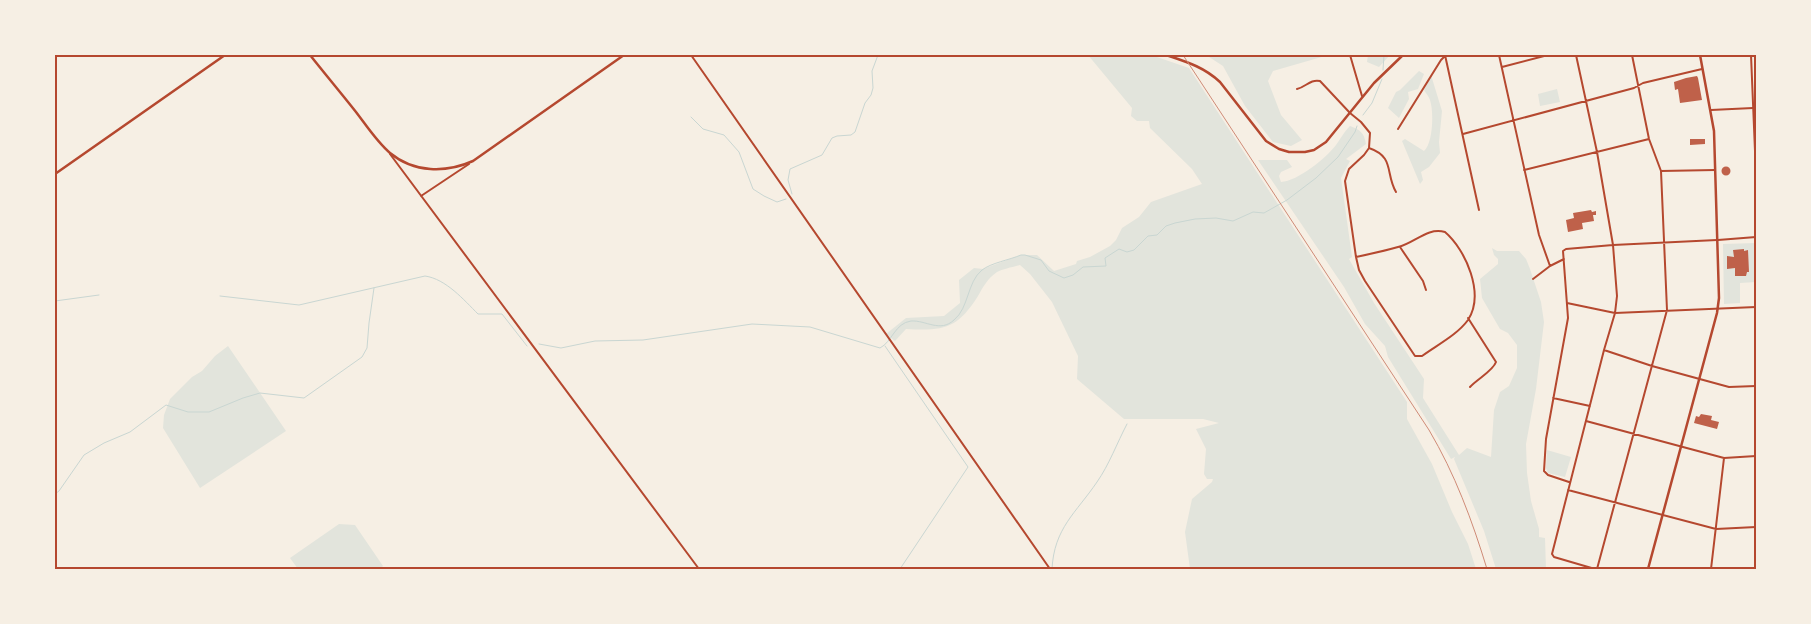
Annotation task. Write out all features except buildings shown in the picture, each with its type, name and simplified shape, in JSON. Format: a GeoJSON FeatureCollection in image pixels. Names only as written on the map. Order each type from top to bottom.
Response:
{"type":"FeatureCollection","features":[{"type":"Feature","properties":{"kind":"main road"},"geometry":{"type":"LineString","coordinates":[[55,174],[225,55]]}},
{"type":"Feature","properties":{"kind":"main road"},"geometry":{"type":"LineString","coordinates":[[310,55],[389,152],[411,164],[431,170],[450,169],[473,161],[624,55]]}},
{"type":"Feature","properties":{"kind":"main road"},"geometry":{"type":"LineString","coordinates":[[1166,55],[1202,68],[1220,82],[1271,144],[1279,149],[1296,153],[1314,150],[1322,145],[1339,128],[1362,97],[1404,55]]}},
{"type":"Feature","properties":{"kind":"main road"},"geometry":{"type":"LineString","coordinates":[[1648,569],[1718,308],[1718,240],[1714,131],[1700,55]]}},
{"type":"Feature","properties":{"kind":"street"},"geometry":{"type":"LineString","coordinates":[[691,55],[1050,569]]}},
{"type":"Feature","properties":{"kind":"street"},"geometry":{"type":"LineString","coordinates":[[1350,55],[1362,97]]}},
{"type":"Feature","properties":{"kind":"street"},"geometry":{"type":"LineString","coordinates":[[1398,129],[1441,60],[1445,56],[1453,55]]}},
{"type":"Feature","properties":{"kind":"street"},"geometry":{"type":"LineString","coordinates":[[1499,55],[1539,235],[1550,266]]}},
{"type":"Feature","properties":{"kind":"street"},"geometry":{"type":"LineString","coordinates":[[1502,67],[1548,55]]}},
{"type":"Feature","properties":{"kind":"street"},"geometry":{"type":"LineString","coordinates":[[1576,55],[1597,152],[1613,245],[1617,296],[1615,313],[1585,421],[1552,554],[1554,557],[1596,569],[1667,310],[1661,170],[1650,139],[1632,55]]}},
{"type":"Feature","properties":{"kind":"street"},"geometry":{"type":"LineString","coordinates":[[1751,55],[1756,175]]}},
{"type":"Feature","properties":{"kind":"street"},"geometry":{"type":"LineString","coordinates":[[1445,56],[1479,210]]}},
{"type":"Feature","properties":{"kind":"street"},"geometry":{"type":"LineString","coordinates":[[1463,134],[1634,88],[1638,85],[1670,76],[1702,69]]}},
{"type":"Feature","properties":{"kind":"street"},"geometry":{"type":"LineString","coordinates":[[1296,88],[1301,88],[1311,81],[1320,81],[1368,130],[1370,138],[1369,148],[1349,169],[1345,180],[1356,257],[1359,270],[1365,281],[1417,357],[1422,356],[1459,329],[1468,318],[1474,302],[1471,272],[1468,264],[1445,232],[1440,230],[1428,232],[1400,247],[1356,257]]}},
{"type":"Feature","properties":{"kind":"street"},"geometry":{"type":"LineString","coordinates":[[1711,110],[1753,108]]}},
{"type":"Feature","properties":{"kind":"street"},"geometry":{"type":"LineString","coordinates":[[1524,170],[1650,139]]}},
{"type":"Feature","properties":{"kind":"street"},"geometry":{"type":"LineString","coordinates":[[1369,148],[1379,152],[1385,158],[1396,192]]}},
{"type":"Feature","properties":{"kind":"street"},"geometry":{"type":"LineString","coordinates":[[389,152],[699,569]]}},
{"type":"Feature","properties":{"kind":"street"},"geometry":{"type":"LineString","coordinates":[[421,196],[473,161]]}},
{"type":"Feature","properties":{"kind":"street"},"geometry":{"type":"LineString","coordinates":[[1661,170],[1715,170]]}},
{"type":"Feature","properties":{"kind":"street"},"geometry":{"type":"LineString","coordinates":[[1570,482],[1548,475],[1544,471],[1546,439],[1568,318],[1563,252],[1566,249],[1613,245],[1756,237]]}},
{"type":"Feature","properties":{"kind":"street"},"geometry":{"type":"LineString","coordinates":[[1400,247],[1423,281],[1426,290]]}},
{"type":"Feature","properties":{"kind":"street"},"geometry":{"type":"LineString","coordinates":[[1533,278],[1564,259]]}},
{"type":"Feature","properties":{"kind":"street"},"geometry":{"type":"LineString","coordinates":[[1567,303],[1615,313],[1756,307]]}},
{"type":"Feature","properties":{"kind":"street"},"geometry":{"type":"LineString","coordinates":[[1468,318],[1496,362],[1493,368],[1478,378],[1470,387]]}},
{"type":"Feature","properties":{"kind":"street"},"geometry":{"type":"LineString","coordinates":[[1604,350],[1652,366],[1729,387],[1756,386]]}},
{"type":"Feature","properties":{"kind":"street"},"geometry":{"type":"LineString","coordinates":[[1553,398],[1590,406]]}},
{"type":"Feature","properties":{"kind":"street"},"geometry":{"type":"LineString","coordinates":[[1585,421],[1724,458],[1756,456]]}},
{"type":"Feature","properties":{"kind":"street"},"geometry":{"type":"LineString","coordinates":[[1711,569],[1724,458]]}},
{"type":"Feature","properties":{"kind":"street"},"geometry":{"type":"LineString","coordinates":[[1568,490],[1716,529],[1756,527]]}},
{"type":"Feature","properties":{"kind":"shaded area"},"geometry":{"type":"Polygon","coordinates":[[[1088,55],[1151,55],[1189,68],[1407,402],[1407,419],[1432,464],[1468,544],[1476,569],[1190,569],[1185,532],[1192,499],[1213,479],[1207,479],[1204,474],[1206,449],[1196,429],[1219,423],[1203,419],[1124,419],[1077,379],[1078,356],[1052,302],[1030,274],[1020,265],[994,274],[963,315],[948,326],[930,329],[906,329],[895,341],[886,334],[906,318],[944,316],[960,303],[959,280],[974,268],[983,269],[1021,255],[1037,255],[1054,271],[1076,264],[1077,261],[1090,257],[1110,246],[1116,240],[1122,228],[1139,217],[1151,202],[1202,184],[1192,169],[1150,128],[1149,121],[1137,121],[1131,116],[1132,108],[1088,55]]]}},
{"type":"Feature","properties":{"kind":"shaded area"},"geometry":{"type":"Polygon","coordinates":[[[1206,55],[1325,55],[1273,71],[1268,81],[1281,115],[1302,140],[1291,146],[1273,142],[1245,106],[1223,66],[1206,55]]]}},
{"type":"Feature","properties":{"kind":"shaded area"},"geometry":{"type":"Polygon","coordinates":[[[1368,55],[1390,55],[1379,67],[1367,62],[1368,55]]]}},
{"type":"Feature","properties":{"kind":"shaded area"},"geometry":{"type":"Polygon","coordinates":[[[1419,71],[1424,74],[1418,89],[1408,92],[1409,99],[1399,118],[1388,108],[1396,92],[1419,71]]]}},
{"type":"Feature","properties":{"kind":"shaded area"},"geometry":{"type":"Polygon","coordinates":[[[1431,75],[1442,111],[1439,142],[1440,153],[1429,167],[1421,172],[1423,180],[1420,184],[1402,141],[1405,139],[1424,151],[1427,147],[1431,135],[1432,112],[1430,100],[1424,90],[1431,75]]]}},
{"type":"Feature","properties":{"kind":"shaded area"},"geometry":{"type":"Polygon","coordinates":[[[1557,89],[1560,102],[1540,106],[1538,94],[1557,89]]]}},
{"type":"Feature","properties":{"kind":"shaded area"},"geometry":{"type":"Polygon","coordinates":[[[1350,126],[1361,132],[1366,144],[1346,159],[1350,161],[1341,178],[1352,257],[1349,259],[1374,303],[1424,379],[1423,398],[1459,455],[1467,448],[1491,457],[1494,410],[1500,392],[1509,386],[1517,368],[1517,345],[1508,333],[1500,329],[1482,298],[1480,279],[1498,264],[1498,259],[1494,255],[1492,248],[1497,251],[1519,251],[1526,259],[1541,302],[1544,322],[1536,389],[1526,444],[1527,473],[1531,501],[1539,529],[1539,537],[1545,538],[1546,569],[1496,569],[1484,531],[1454,459],[1455,457],[1451,459],[1388,357],[1385,346],[1365,324],[1344,287],[1258,160],[1287,160],[1292,167],[1281,172],[1279,176],[1281,182],[1288,181],[1311,168],[1326,156],[1350,126]]]}},
{"type":"Feature","properties":{"kind":"shaded area"},"geometry":{"type":"Polygon","coordinates":[[[1756,243],[1756,282],[1740,283],[1740,303],[1724,304],[1723,244],[1756,243]]]}},
{"type":"Feature","properties":{"kind":"shaded area"},"geometry":{"type":"Polygon","coordinates":[[[228,346],[286,431],[200,488],[163,428],[164,415],[170,399],[228,346]]]}},
{"type":"Feature","properties":{"kind":"shaded area"},"geometry":{"type":"Polygon","coordinates":[[[1547,450],[1571,457],[1565,477],[1548,473],[1546,468],[1547,450]]]}},
{"type":"Feature","properties":{"kind":"shaded area"},"geometry":{"type":"Polygon","coordinates":[[[339,524],[355,525],[383,566],[380,569],[298,569],[290,558],[339,524]]]}},
{"type":"Feature","properties":{"kind":"waterway"},"geometry":{"type":"LineString","coordinates":[[792,194],[788,180],[790,169],[822,155],[832,138],[851,135],[855,132],[865,103],[871,95],[873,88],[872,71],[878,55]]}},
{"type":"Feature","properties":{"kind":"waterway"},"geometry":{"type":"LineString","coordinates":[[1383,70],[1384,55]]}},
{"type":"Feature","properties":{"kind":"waterway"},"geometry":{"type":"LineString","coordinates":[[1363,115],[1372,103],[1382,79]]}},
{"type":"Feature","properties":{"kind":"waterway"},"geometry":{"type":"LineString","coordinates":[[691,117],[703,129],[724,135],[739,152],[753,189],[777,202],[786,199]]}},
{"type":"Feature","properties":{"kind":"waterway"},"geometry":{"type":"LineString","coordinates":[[539,344],[561,348],[595,341],[643,340],[752,324],[810,327],[880,348],[906,322],[917,321],[938,326],[949,324],[963,309],[977,275],[995,263],[1025,255],[1041,260],[1049,271],[1064,278],[1073,275],[1083,267],[1106,266],[1105,258],[1119,249],[1127,252],[1134,250],[1148,236],[1157,235],[1166,226],[1175,223],[1195,219],[1216,218],[1233,221],[1253,212],[1264,213],[1287,200],[1316,178],[1338,157],[1357,126]]}},
{"type":"Feature","properties":{"kind":"waterway"},"geometry":{"type":"LineString","coordinates":[[220,296],[299,305],[425,276],[440,281],[447,286],[478,314],[502,314],[527,346]]}},
{"type":"Feature","properties":{"kind":"waterway"},"geometry":{"type":"LineString","coordinates":[[55,494],[84,455],[104,443],[130,432],[166,405],[188,412],[209,412],[260,393],[304,398],[362,357],[367,348],[374,288]]}},
{"type":"Feature","properties":{"kind":"waterway"},"geometry":{"type":"LineString","coordinates":[[55,301],[99,295]]}},
{"type":"Feature","properties":{"kind":"waterway"},"geometry":{"type":"LineString","coordinates":[[885,346],[968,467],[900,569]]}},
{"type":"Feature","properties":{"kind":"waterway"},"geometry":{"type":"LineString","coordinates":[[1052,569],[1057,542],[1067,522],[1101,475],[1127,424]]}},
{"type":"Feature","properties":{"kind":"railway"},"geometry":{"type":"LineString","coordinates":[[1183,55],[1429,430],[1447,463],[1462,498],[1487,569]]}}]}
